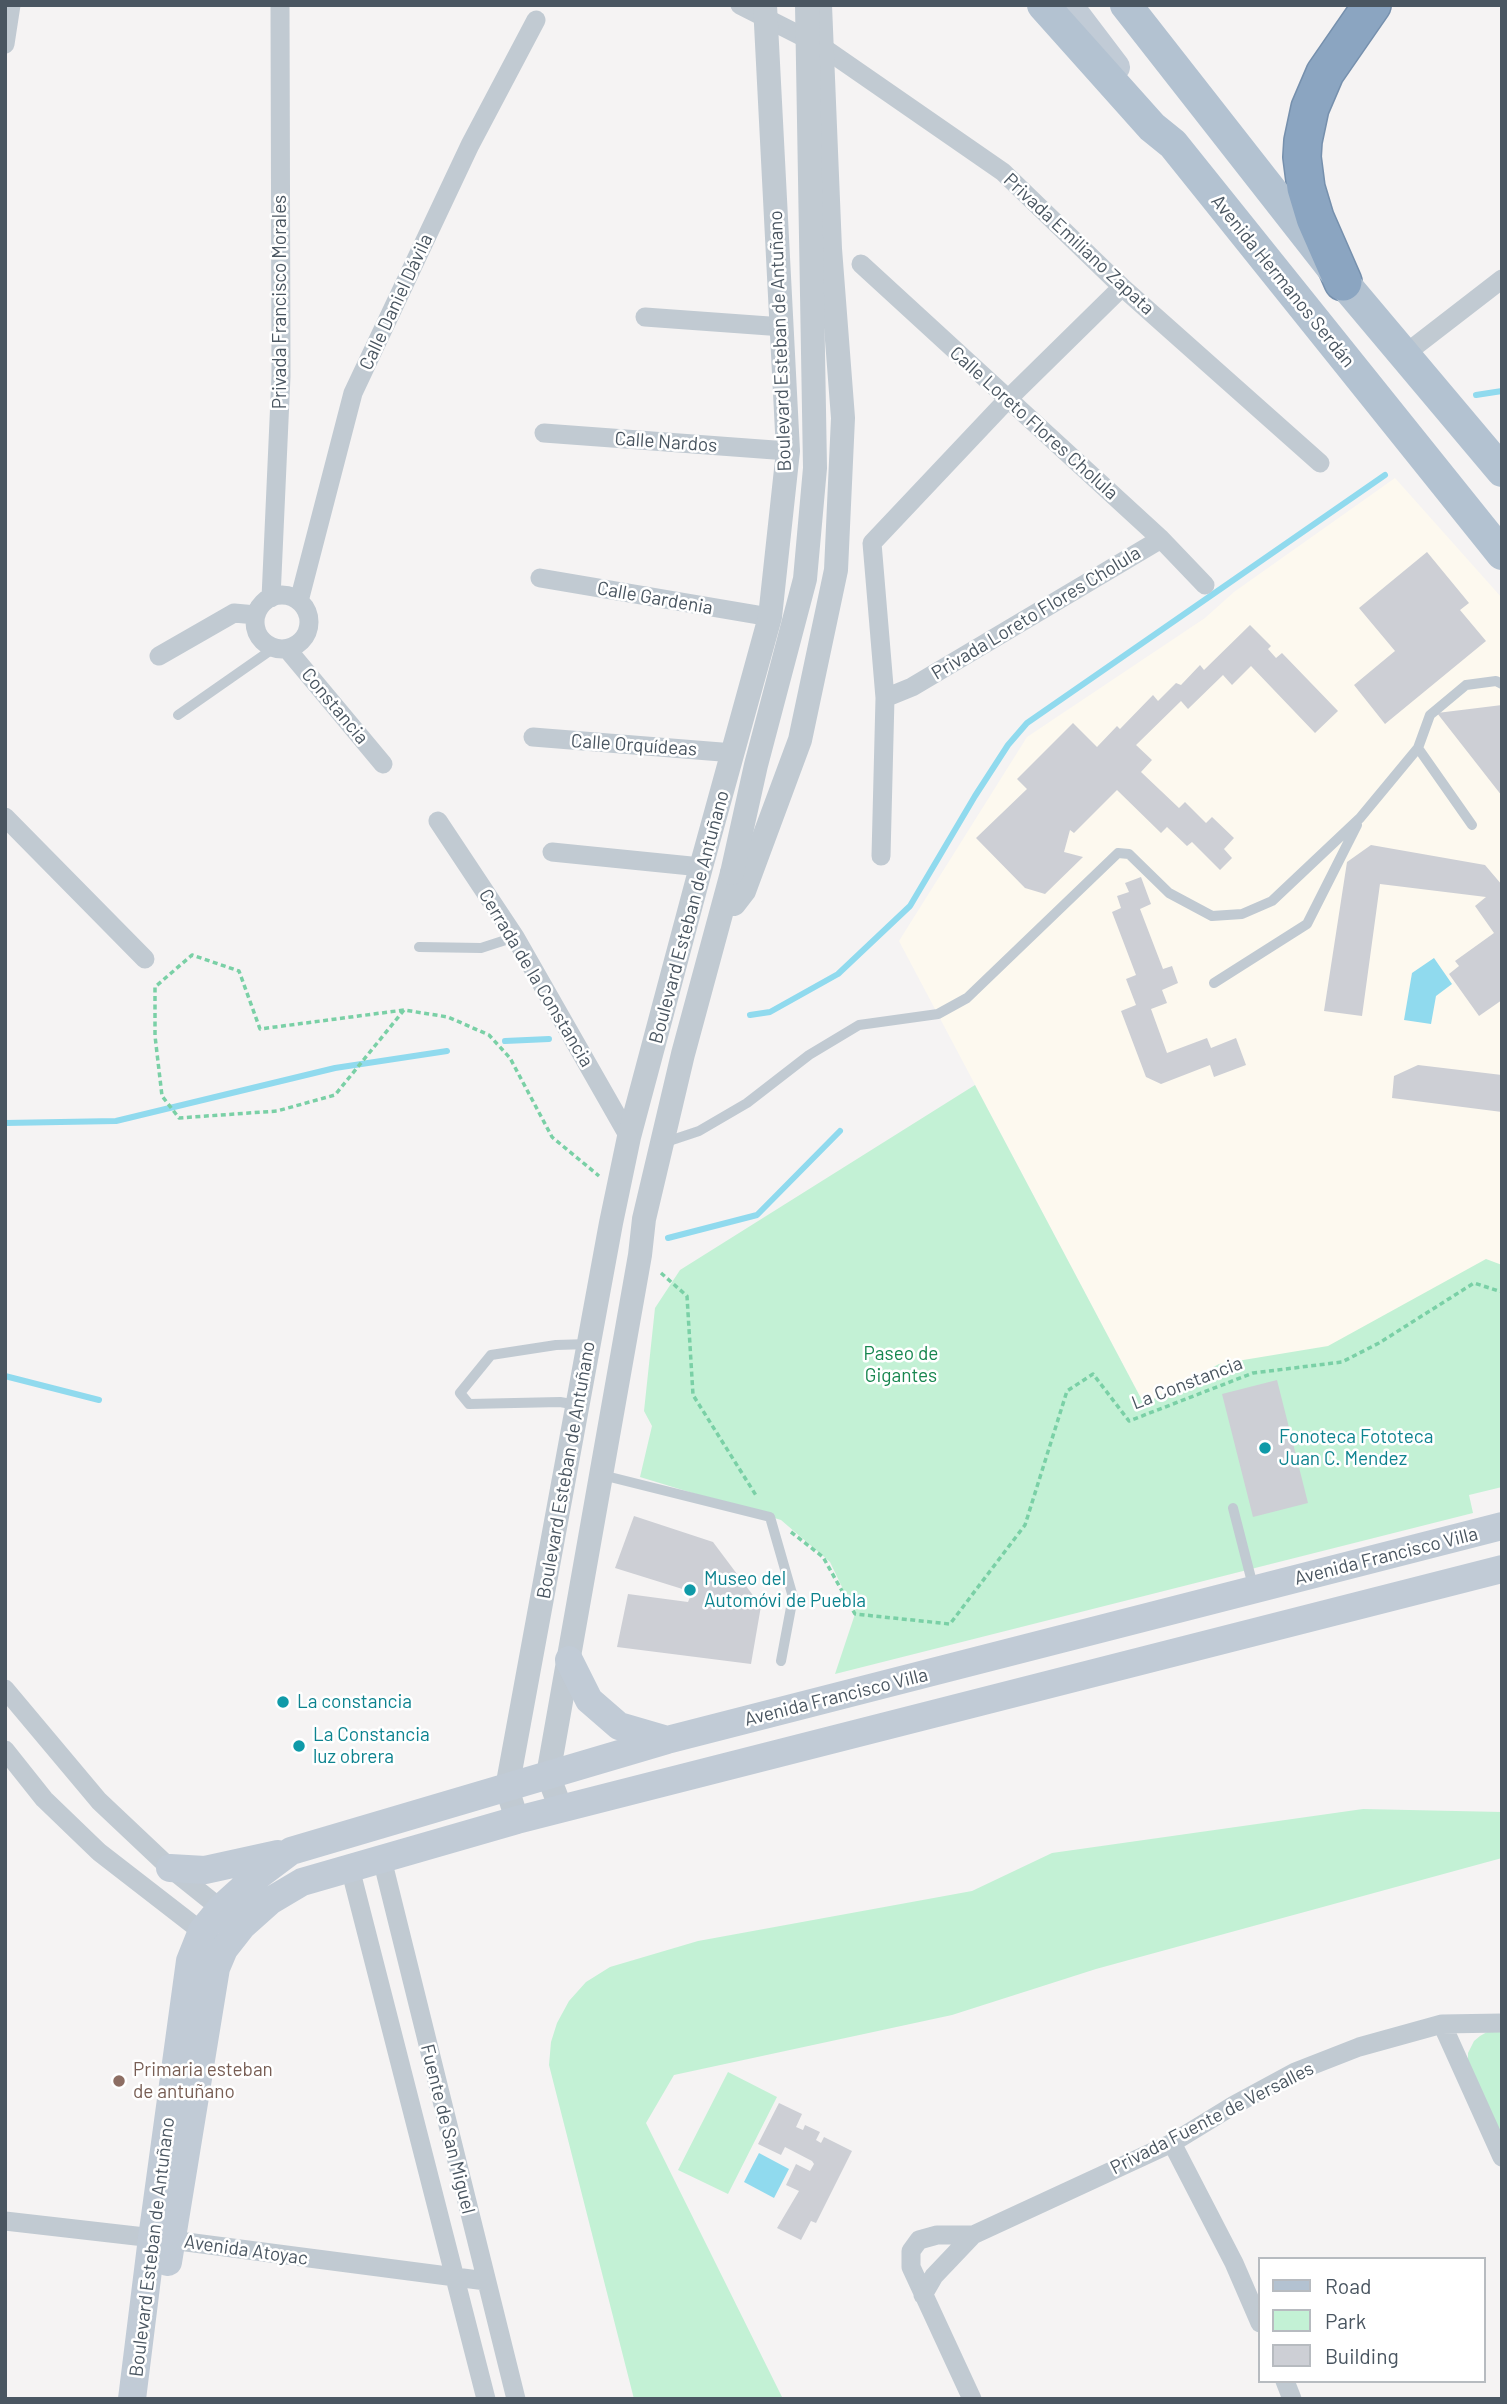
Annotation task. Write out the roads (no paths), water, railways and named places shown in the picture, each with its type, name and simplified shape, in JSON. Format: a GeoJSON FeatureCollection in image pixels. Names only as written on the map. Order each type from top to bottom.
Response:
{"type":"FeatureCollection","features":[{"type":"Feature","properties":{"kind":"highway"},"geometry":{"type":"LineString","coordinates":[[1343,282],[1315,218],[1306,188],[1303,141],[1310,108],[1325,72],[1373,5]]}},
{"type":"Feature","properties":{"kind":"main road"},"geometry":{"type":"LineString","coordinates":[[1043,5],[1152,127],[1173,144]]}},
{"type":"Feature","properties":{"kind":"main road","name":"Avenida Hermanos Serdán"},"geometry":{"type":"LineString","coordinates":[[1069,5],[1173,144],[1502,554]]}},
{"type":"Feature","properties":{"kind":"main road"},"geometry":{"type":"LineString","coordinates":[[1126,5],[1343,282],[1502,471]]}},
{"type":"Feature","properties":{"kind":"main road","name":"Avenida Francisco Villa"},"geometry":{"type":"LineString","coordinates":[[213,1940],[231,1917],[251,1881],[291,1852],[667,1740],[1502,1526]]}},
{"type":"Feature","properties":{"kind":"main road","name":"Avenida Francisco Villa"},"geometry":{"type":"LineString","coordinates":[[231,1917],[270,1901],[302,1882],[517,1820],[1502,1569]]}},
{"type":"Feature","properties":{"kind":"main road"},"geometry":{"type":"LineString","coordinates":[[569,1660],[589,1700],[619,1726],[667,1740]]}},
{"type":"Feature","properties":{"kind":"main road"},"geometry":{"type":"LineString","coordinates":[[170,1868],[205,1870],[291,1852]]}},
{"type":"Feature","properties":{"kind":"main road","name":"Boulevard Esteban de Antuñano"},"geometry":{"type":"LineString","coordinates":[[151,2399],[161,2239],[191,1961],[213,1940]]}},
{"type":"Feature","properties":{"kind":"main road","name":"Boulevard Esteban de Antuñano"},"geometry":{"type":"LineString","coordinates":[[132,2399],[161,2239]]}},
{"type":"Feature","properties":{"kind":"street"},"geometry":{"type":"LineString","coordinates":[[5,44],[11,5]]}},
{"type":"Feature","properties":{"kind":"street","name":"Privada Francisco Morales"},"geometry":{"type":"LineString","coordinates":[[271,598],[281,376],[280,5]]}},
{"type":"Feature","properties":{"kind":"street","name":"Privada Emiliano Zapata"},"geometry":{"type":"LineString","coordinates":[[740,5],[765,11],[821,46],[1003,172],[1122,287],[1320,463]]}},
{"type":"Feature","properties":{"kind":"street","name":"Boulevard Esteban de Antuñano"},"geometry":{"type":"LineString","coordinates":[[548,1775],[640,1255],[644,1219],[683,1054],[732,873],[805,579],[815,468],[807,5]]}},
{"type":"Feature","properties":{"kind":"street"},"geometry":{"type":"LineString","coordinates":[[718,927],[744,891],[800,740],[836,570],[843,418],[830,248],[820,5]]}},
{"type":"Feature","properties":{"kind":"street","name":"Boulevard Esteban de Antuñano"},"geometry":{"type":"LineString","coordinates":[[517,1820],[507,1788],[629,1137],[770,617],[788,451],[765,11]]}},
{"type":"Feature","properties":{"kind":"street","name":"Calle Daniel Dávila"},"geometry":{"type":"LineString","coordinates":[[299,600],[353,393],[470,145],[536,20]]}},
{"type":"Feature","properties":{"kind":"street","name":"Calle Loreto Flores Cholula"},"geometry":{"type":"LineString","coordinates":[[860,264],[1161,540],[1205,585]]}},
{"type":"Feature","properties":{"kind":"street"},"geometry":{"type":"LineString","coordinates":[[1405,354],[1502,279]]}},
{"type":"Feature","properties":{"kind":"street"},"geometry":{"type":"LineString","coordinates":[[881,856],[885,698],[872,543],[1007,399],[1122,287]]}},
{"type":"Feature","properties":{"kind":"street"},"geometry":{"type":"LineString","coordinates":[[645,317],[783,327]]}},
{"type":"Feature","properties":{"kind":"street","name":"Calle Nardos"},"geometry":{"type":"LineString","coordinates":[[544,432],[788,451]]}},
{"type":"Feature","properties":{"kind":"street","name":"Privada Loreto Flores Cholula"},"geometry":{"type":"LineString","coordinates":[[885,698],[912,687],[1161,540]]}},
{"type":"Feature","properties":{"kind":"street","name":"Calle Gardenia"},"geometry":{"type":"LineString","coordinates":[[540,578],[770,617]]}},
{"type":"Feature","properties":{"kind":"street"},"geometry":{"type":"LineString","coordinates":[[290,596],[299,600],[309,618],[309,628],[304,638],[296,645],[280,648],[262,640],[256,629],[256,615],[262,605],[271,598],[290,596]]}},
{"type":"Feature","properties":{"kind":"street"},"geometry":{"type":"LineString","coordinates":[[159,656],[233,613],[256,615]]}},
{"type":"Feature","properties":{"kind":"street","name":"Constancia"},"geometry":{"type":"LineString","coordinates":[[280,648],[383,764]]}},
{"type":"Feature","properties":{"kind":"street","name":"Calle Orquídeas"},"geometry":{"type":"LineString","coordinates":[[533,737],[734,753]]}},
{"type":"Feature","properties":{"kind":"street"},"geometry":{"type":"LineString","coordinates":[[5,817],[145,959]]}},
{"type":"Feature","properties":{"kind":"street","name":"Cerrada de la Constancia"},"geometry":{"type":"LineString","coordinates":[[438,821],[515,937],[629,1137]]}},
{"type":"Feature","properties":{"kind":"street"},"geometry":{"type":"LineString","coordinates":[[552,852],[701,867]]}},
{"type":"Feature","properties":{"kind":"street"},"geometry":{"type":"LineString","coordinates":[[5,1689],[99,1801],[170,1868],[231,1917]]}},
{"type":"Feature","properties":{"kind":"street"},"geometry":{"type":"LineString","coordinates":[[5,1750],[44,1798],[99,1852],[213,1940]]}},
{"type":"Feature","properties":{"kind":"street"},"geometry":{"type":"LineString","coordinates":[[548,1775],[561,1809]]}},
{"type":"Feature","properties":{"kind":"street","name":"Fuente de San Miguel"},"geometry":{"type":"LineString","coordinates":[[382,1860],[516,2399]]}},
{"type":"Feature","properties":{"kind":"street","name":"Fuente de San Miguel"},"geometry":{"type":"LineString","coordinates":[[350,1868],[486,2399]]}},
{"type":"Feature","properties":{"kind":"street","name":"Privada Fuente de Versalles"},"geometry":{"type":"LineString","coordinates":[[923,2295],[934,2276],[973,2235],[1172,2143],[1234,2105],[1296,2072],[1359,2047],[1442,2024],[1502,2023]]}},
{"type":"Feature","properties":{"kind":"street"},"geometry":{"type":"LineString","coordinates":[[1442,2024],[1502,2157]]}},
{"type":"Feature","properties":{"kind":"street"},"geometry":{"type":"LineString","coordinates":[[1172,2143],[1234,2263],[1258,2318]]}},
{"type":"Feature","properties":{"kind":"street","name":"Avenida Atoyac"},"geometry":{"type":"LineString","coordinates":[[5,2221],[486,2281]]}},
{"type":"Feature","properties":{"kind":"street","name":"Privada Fuente de Versalles"},"geometry":{"type":"LineString","coordinates":[[923,2295],[911,2267],[911,2251],[919,2241],[937,2235],[973,2235]]}},
{"type":"Feature","properties":{"kind":"street"},"geometry":{"type":"LineString","coordinates":[[923,2295],[972,2399]]}},
{"type":"Feature","properties":{"kind":"lane"},"geometry":{"type":"LineString","coordinates":[[178,715],[280,648]]}},
{"type":"Feature","properties":{"kind":"lane"},"geometry":{"type":"LineString","coordinates":[[662,1143],[699,1131],[747,1103],[808,1055],[859,1025],[937,1014],[967,998],[1118,853],[1129,854],[1169,893],[1212,916],[1242,914],[1272,901],[1360,818],[1418,748],[1430,715],[1466,685],[1496,681],[1502,684]]}},
{"type":"Feature","properties":{"kind":"lane"},"geometry":{"type":"LineString","coordinates":[[1418,748],[1472,825]]}},
{"type":"Feature","properties":{"kind":"lane"},"geometry":{"type":"LineString","coordinates":[[1214,983],[1307,924],[1360,818]]}},
{"type":"Feature","properties":{"kind":"lane"},"geometry":{"type":"LineString","coordinates":[[419,947],[481,948],[515,937]]}},
{"type":"Feature","properties":{"kind":"lane"},"geometry":{"type":"LineString","coordinates":[[578,1405],[560,1402],[468,1404],[460,1393],[491,1355],[556,1345],[589,1344]]}},
{"type":"Feature","properties":{"kind":"lane"},"geometry":{"type":"LineString","coordinates":[[600,1474],[770,1517],[793,1597],[781,1661]]}},
{"type":"Feature","properties":{"kind":"lane"},"geometry":{"type":"LineString","coordinates":[[1233,1508],[1254,1590]]}},
{"type":"Feature","properties":{"kind":"water"},"geometry":{"type":"Polygon","coordinates":[[[1434,958],[1452,984],[1436,996],[1431,1024],[1404,1020],[1412,973],[1434,958]]]}},
{"type":"Feature","properties":{"kind":"water"},"geometry":{"type":"Polygon","coordinates":[[[759,2153],[789,2169],[774,2198],[744,2182],[759,2153]]]}},
{"type":"Feature","properties":{"kind":"waterway"},"geometry":{"type":"LineString","coordinates":[[1476,395],[1502,391]]}},
{"type":"Feature","properties":{"kind":"waterway"},"geometry":{"type":"LineString","coordinates":[[750,1015],[770,1012],[838,974],[910,906],[975,796],[1008,745],[1027,723],[1385,475]]}},
{"type":"Feature","properties":{"kind":"waterway"},"geometry":{"type":"LineString","coordinates":[[505,1041],[549,1039]]}},
{"type":"Feature","properties":{"kind":"waterway"},"geometry":{"type":"LineString","coordinates":[[5,1123],[116,1121],[335,1068],[447,1051]]}},
{"type":"Feature","properties":{"kind":"waterway"},"geometry":{"type":"LineString","coordinates":[[668,1238],[757,1215],[840,1131]]}},
{"type":"Feature","properties":{"kind":"waterway"},"geometry":{"type":"LineString","coordinates":[[5,1376],[99,1400]]}},
{"type":"Feature","properties":{"kind":"place","name":"Fonoteca Fototeca Juan C. Mendez"},"geometry":{"type":"Point","coordinates":[1265,1448]}},
{"type":"Feature","properties":{"kind":"place","name":"Museo del Automóvi de Puebla"},"geometry":{"type":"Point","coordinates":[690,1590]}},
{"type":"Feature","properties":{"kind":"place","name":"La constancia"},"geometry":{"type":"Point","coordinates":[283,1702]}},
{"type":"Feature","properties":{"kind":"place","name":"La Constancia luz obrera"},"geometry":{"type":"Point","coordinates":[299,1746]}},
{"type":"Feature","properties":{"kind":"place","name":"Primaria esteban de antuñano"},"geometry":{"type":"Point","coordinates":[119,2081]}},
{"type":"Feature","properties":{"kind":"park label","name":"Paseo de Gigantes"},"geometry":{"type":"Point","coordinates":[901,1365]}}]}
